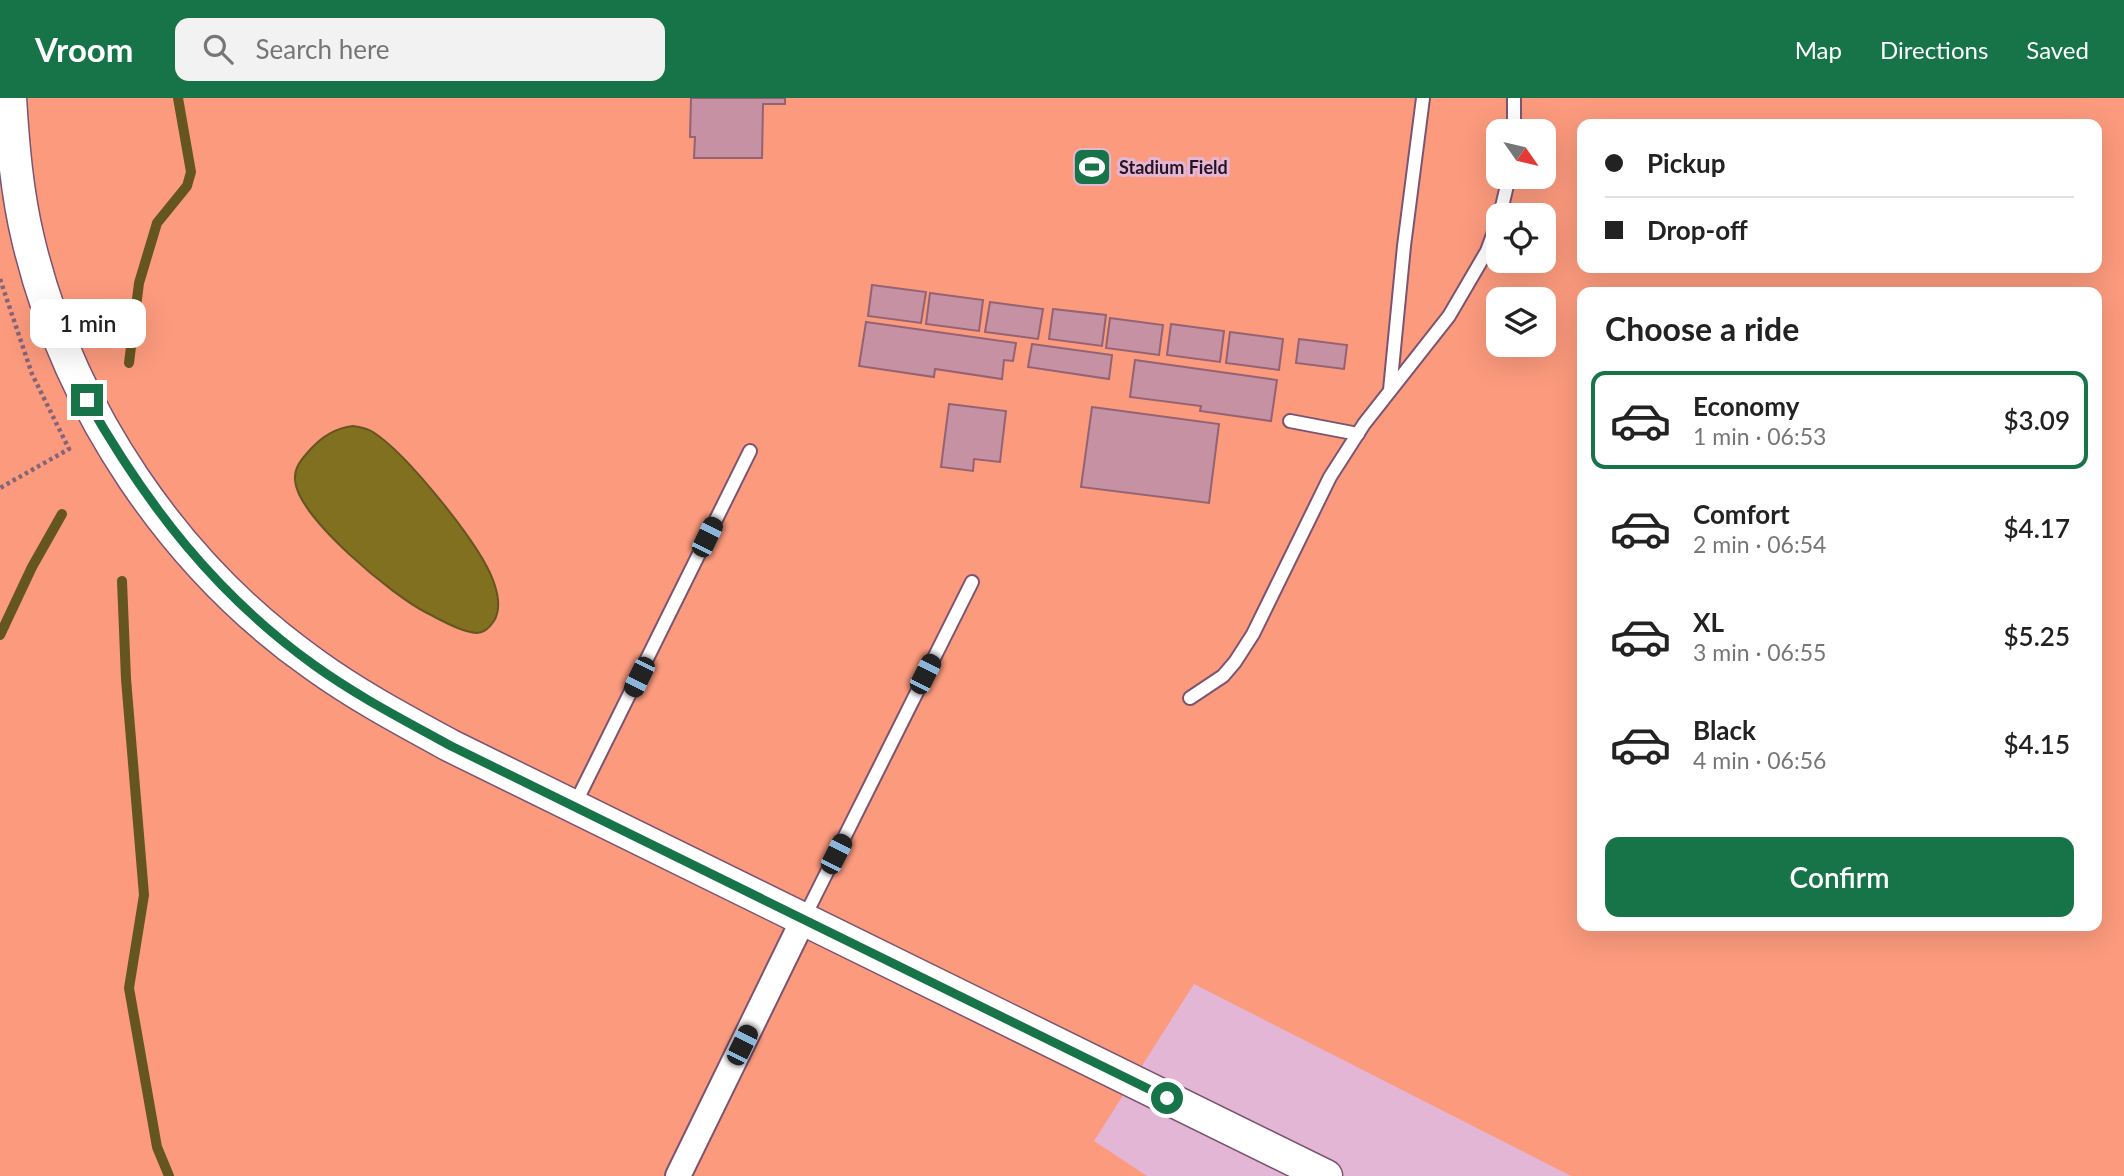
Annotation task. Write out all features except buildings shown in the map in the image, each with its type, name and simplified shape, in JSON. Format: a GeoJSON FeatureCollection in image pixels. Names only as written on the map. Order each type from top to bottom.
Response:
{"type":"FeatureCollection","features":[{"type":"Feature","properties":{"kind":"street"},"geometry":{"type":"LineString","coordinates":[[10,98],[18,187],[29,240],[46,299],[87,400],[108,438],[178,538],[245,609],[313,665],[451,746],[1326,1176]]}},
{"type":"Feature","properties":{"kind":"street"},"geometry":{"type":"LineString","coordinates":[[678,1176],[803,920]]}},
{"type":"Feature","properties":{"kind":"lane"},"geometry":{"type":"LineString","coordinates":[[1390,390],[1404,246],[1423,98]]}},
{"type":"Feature","properties":{"kind":"lane"},"geometry":{"type":"LineString","coordinates":[[1514,98],[1514,119]]}},
{"type":"Feature","properties":{"kind":"lane"},"geometry":{"type":"LineString","coordinates":[[1190,698],[1223,676],[1247,643],[1331,477],[1390,390],[1449,316],[1486,253]]}},
{"type":"Feature","properties":{"kind":"lane"},"geometry":{"type":"LineString","coordinates":[[1290,421],[1358,434]]}},
{"type":"Feature","properties":{"kind":"lane"},"geometry":{"type":"LineString","coordinates":[[574,806],[750,451]]}},
{"type":"Feature","properties":{"kind":"lane"},"geometry":{"type":"LineString","coordinates":[[803,920],[972,582]]}},
{"type":"Feature","properties":{"kind":"path"},"geometry":{"type":"LineString","coordinates":[[0,279],[32,374],[69,449],[0,488]]}},
{"type":"Feature","properties":{"kind":"shaded area"},"geometry":{"type":"Polygon","coordinates":[[[0,98],[2124,98],[2124,1176],[1571,1176],[1194,984],[1094,1141],[1147,1176],[0,1176],[0,98]]]}},
{"type":"Feature","properties":{"kind":"shaded area"},"geometry":{"type":"Polygon","coordinates":[[[353,426],[373,432],[404,459],[440,500],[473,544],[493,580],[497,596],[496,616],[484,631],[471,632],[451,625],[393,591],[329,534],[300,496],[295,476],[303,458],[328,434],[353,426]]]}},
{"type":"Feature","properties":{"kind":"waterway"},"geometry":{"type":"LineString","coordinates":[[129,363],[139,283],[157,223],[187,186],[191,172],[178,98]]}},
{"type":"Feature","properties":{"kind":"waterway"},"geometry":{"type":"LineString","coordinates":[[0,635],[32,567],[62,514]]}},
{"type":"Feature","properties":{"kind":"waterway"},"geometry":{"type":"LineString","coordinates":[[122,581],[126,679],[144,895],[129,988],[157,1147],[169,1176]]}},
{"type":"Feature","properties":{"kind":"place","name":"Stadium Field"},"geometry":{"type":"Point","coordinates":[1092,167]}},
{"type":"Feature","properties":{"kind":"route"},"geometry":{"type":"LineString","coordinates":[[87,400],[108,438],[178,538],[245,609],[313,665],[451,746],[1167,1098]]}}]}
